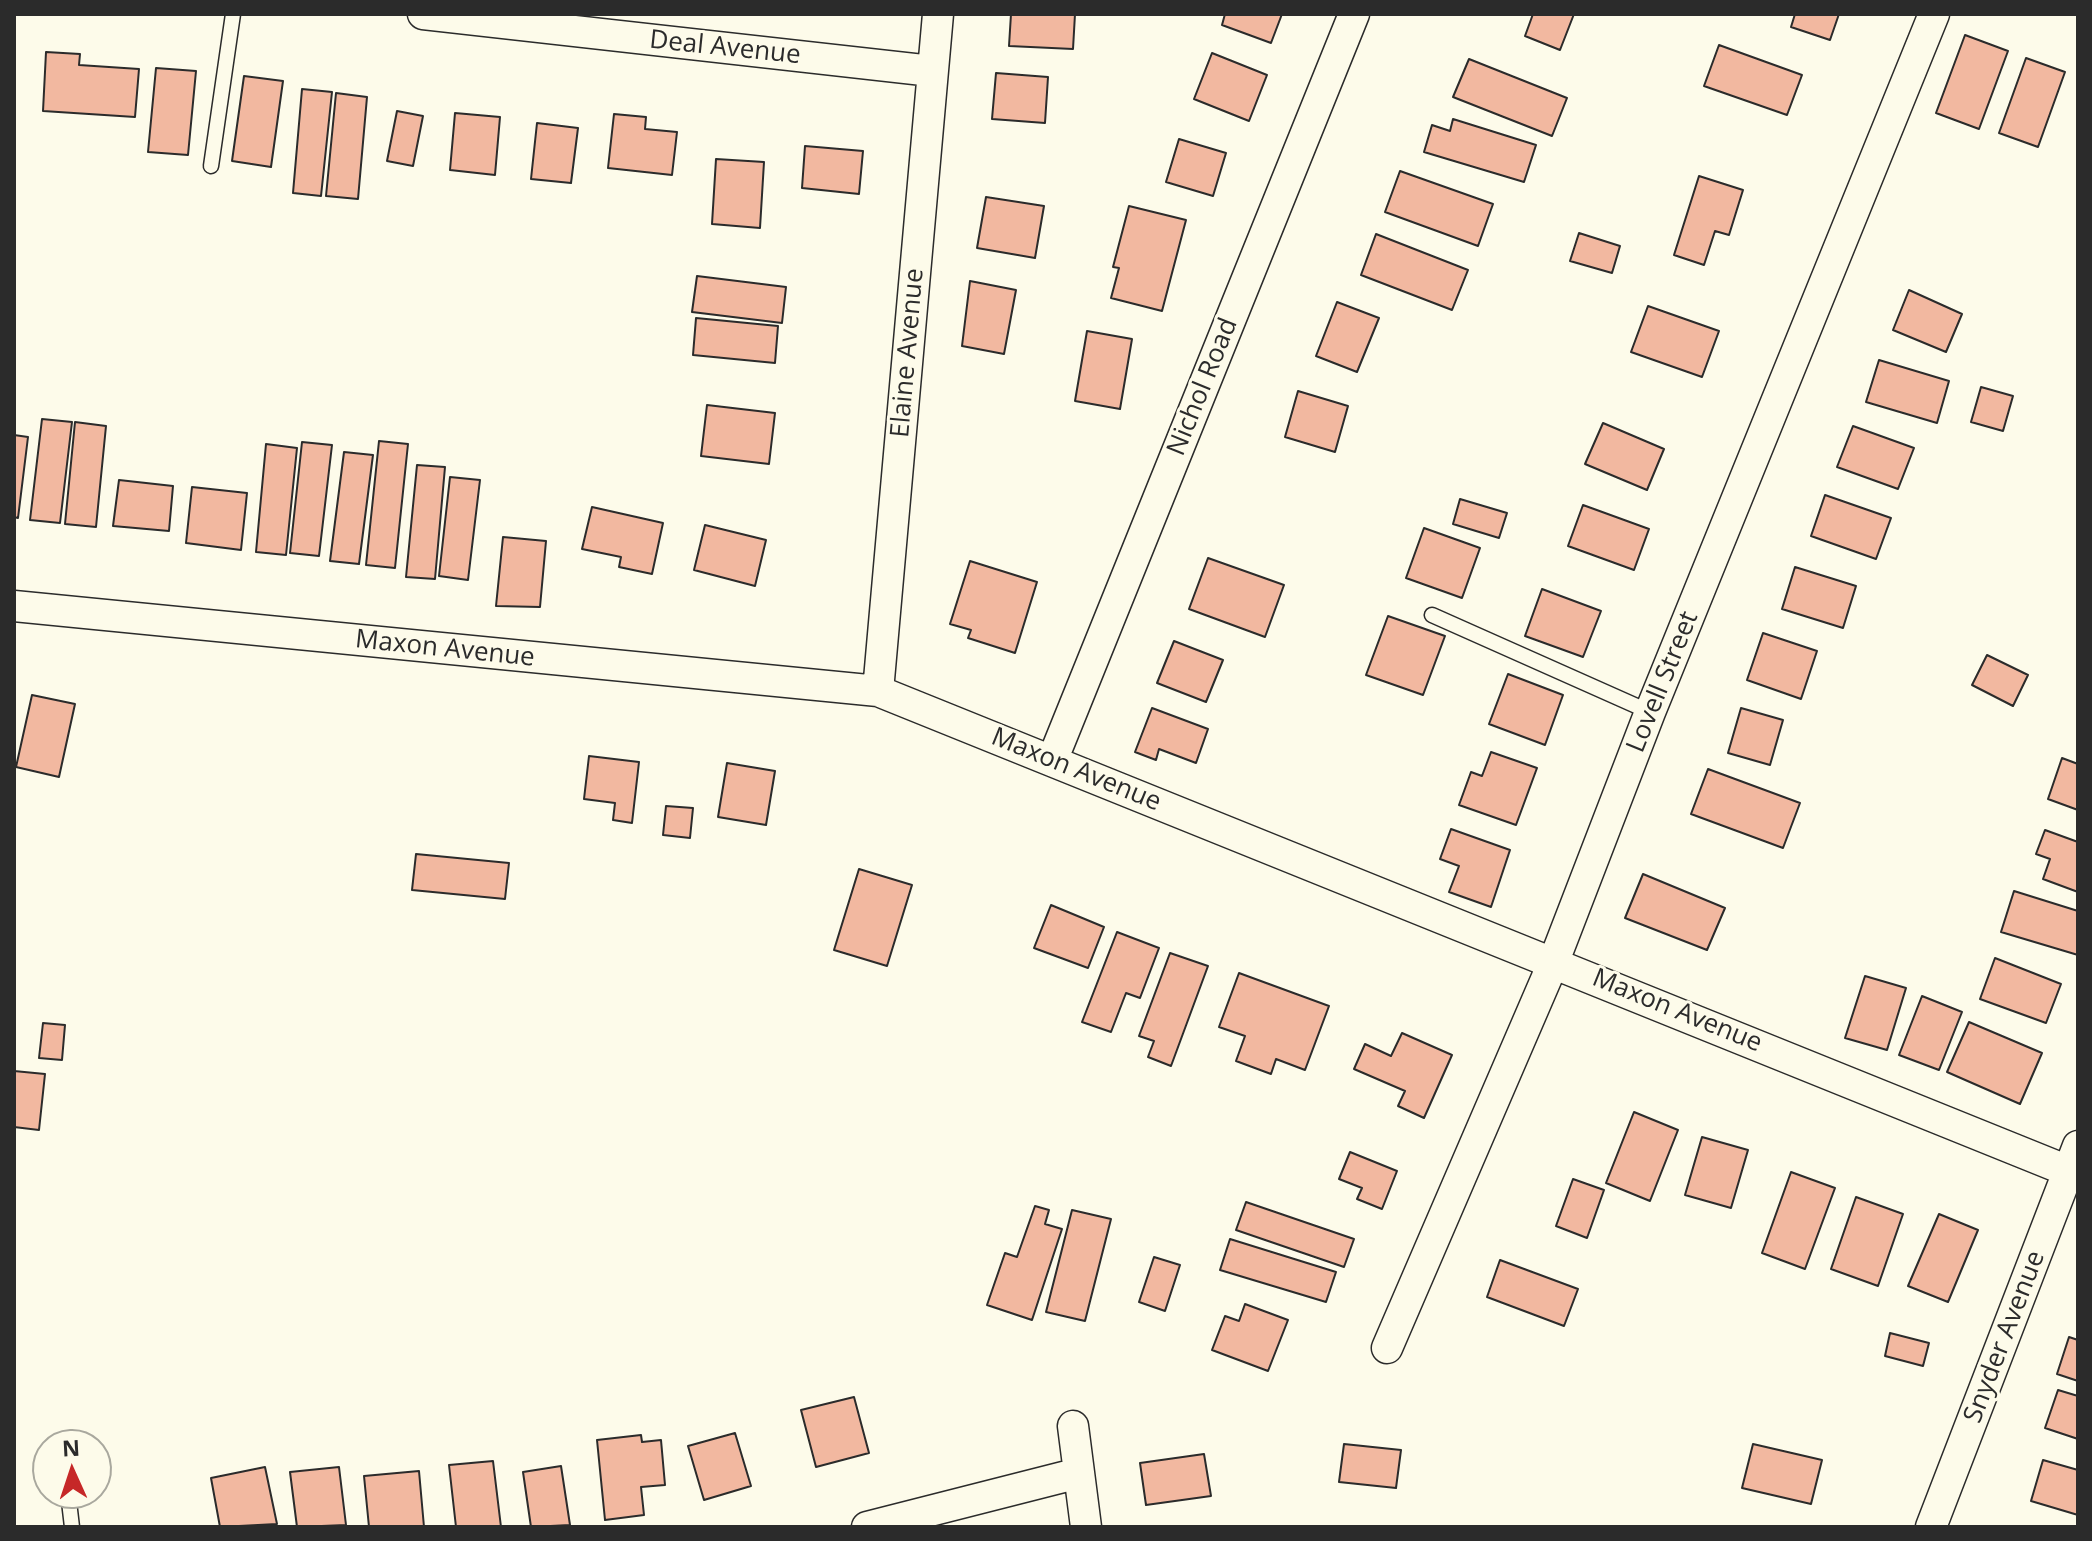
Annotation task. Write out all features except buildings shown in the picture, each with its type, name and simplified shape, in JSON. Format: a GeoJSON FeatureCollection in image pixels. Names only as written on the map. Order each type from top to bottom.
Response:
{"type":"FeatureCollection","features":[{"type":"Feature","properties":{"kind":"street","name":"Deal Avenue"},"geometry":{"type":"LineString","coordinates":[[423,14],[932,71]]}},
{"type":"Feature","properties":{"kind":"street","name":"Elaine Avenue"},"geometry":{"type":"LineString","coordinates":[[878,691],[938,14]]}},
{"type":"Feature","properties":{"kind":"street","name":"Nichol Road"},"geometry":{"type":"LineString","coordinates":[[1052,761],[1354,14]]}},
{"type":"Feature","properties":{"kind":"street","name":"Lovell Street"},"geometry":{"type":"LineString","coordinates":[[1387,1348],[1554,961],[1650,712],[1934,14]]}},
{"type":"Feature","properties":{"kind":"street","name":"Maxon Avenue"},"geometry":{"type":"LineString","coordinates":[[14,606],[878,691],[1554,961],[2075,1164]]}},
{"type":"Feature","properties":{"kind":"street","name":"Snyder Avenue"},"geometry":{"type":"LineString","coordinates":[[1931,1527],[2075,1164]]}},
{"type":"Feature","properties":{"kind":"street"},"geometry":{"type":"LineString","coordinates":[[1073,1426],[1086,1527]]}},
{"type":"Feature","properties":{"kind":"street"},"geometry":{"type":"LineString","coordinates":[[867,1527],[1079,1473]]}},
{"type":"Feature","properties":{"kind":"lane"},"geometry":{"type":"LineString","coordinates":[[211,166],[233,14]]}},
{"type":"Feature","properties":{"kind":"lane"},"geometry":{"type":"LineString","coordinates":[[1432,615],[1650,712]]}}]}
